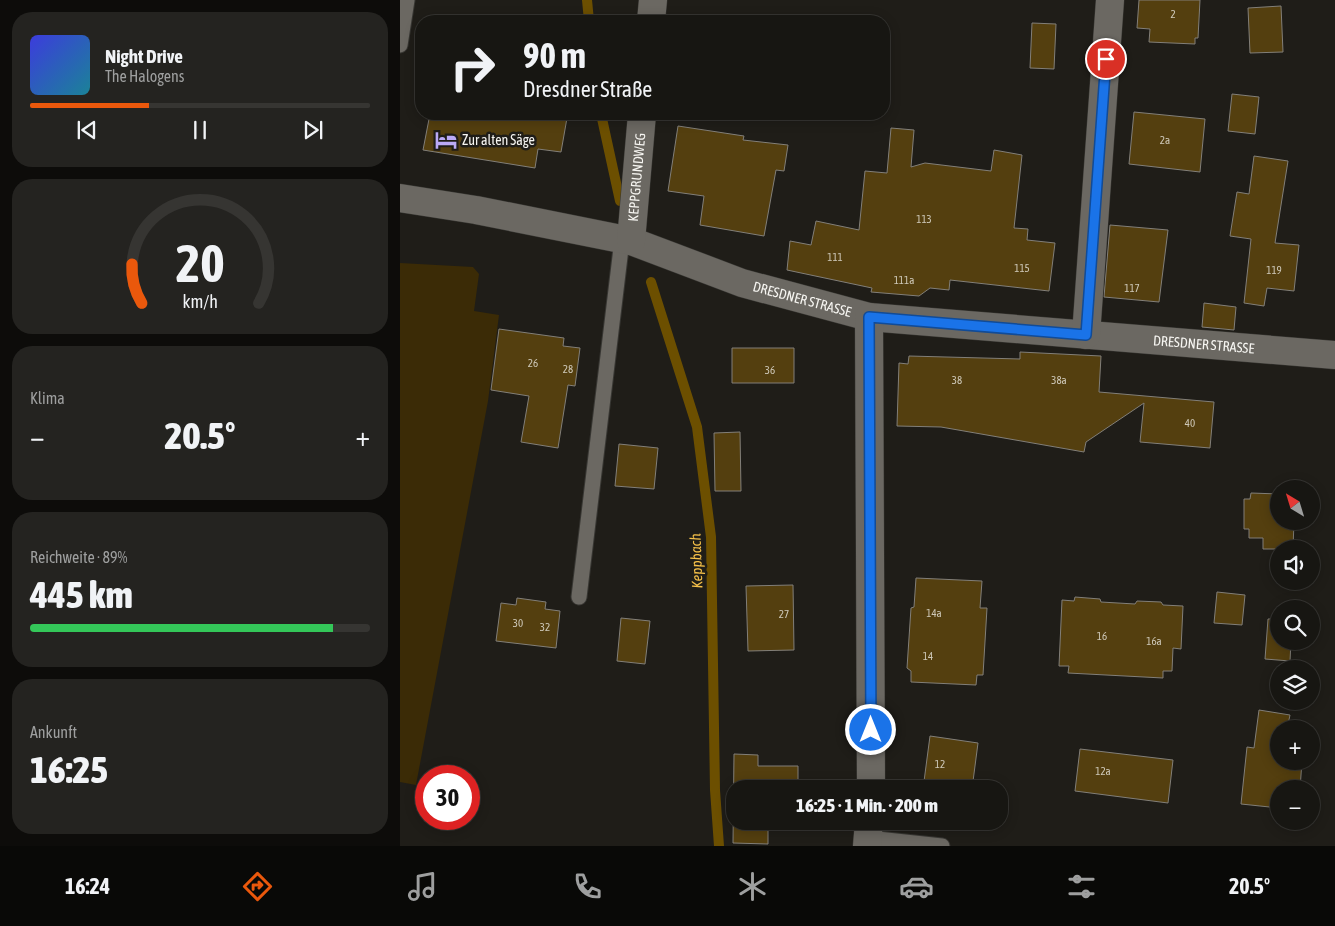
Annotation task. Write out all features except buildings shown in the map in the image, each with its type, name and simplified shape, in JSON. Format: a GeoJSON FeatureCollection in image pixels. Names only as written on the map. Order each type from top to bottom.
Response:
{"type":"FeatureCollection","features":[{"type":"Feature","properties":{"kind":"street"},"geometry":{"type":"LineString","coordinates":[[652,15],[653,0]]}},
{"type":"Feature","properties":{"kind":"street"},"geometry":{"type":"LineString","coordinates":[[1086,335],[1110,0]]}},
{"type":"Feature","properties":{"kind":"street","name":"KEPPGRUNDWEG"},"geometry":{"type":"LineString","coordinates":[[626,240],[641,120]]}},
{"type":"Feature","properties":{"kind":"street","name":"DRESDNER STRASSE"},"geometry":{"type":"LineString","coordinates":[[400,198],[476,210],[626,240],[742,283],[869,317],[1335,355]]}},
{"type":"Feature","properties":{"kind":"street"},"geometry":{"type":"LineString","coordinates":[[869,317],[871,780]]}},
{"type":"Feature","properties":{"kind":"lane"},"geometry":{"type":"LineString","coordinates":[[400,45],[407,0]]}},
{"type":"Feature","properties":{"kind":"lane"},"geometry":{"type":"LineString","coordinates":[[579,597],[626,240]]}},
{"type":"Feature","properties":{"kind":"lane"},"geometry":{"type":"LineString","coordinates":[[868,835],[942,846]]}},
{"type":"Feature","properties":{"kind":"shaded area"},"geometry":{"type":"Polygon","coordinates":[[[400,263],[473,267],[479,274],[474,311],[499,315],[488,401],[420,765],[415,765],[415,785],[400,782],[400,263]]]}},
{"type":"Feature","properties":{"kind":"waterway","name":"Keppbach"},"geometry":{"type":"LineString","coordinates":[[587,0],[588,15]]}},
{"type":"Feature","properties":{"kind":"waterway","name":"Keppbach"},"geometry":{"type":"LineString","coordinates":[[602,120],[620,201]]}},
{"type":"Feature","properties":{"kind":"waterway","name":"Keppbach"},"geometry":{"type":"LineString","coordinates":[[651,282],[697,427],[711,537],[715,790],[719,846]]}},
{"type":"Feature","properties":{"kind":"place","name":"Zur alten Säge"},"geometry":{"type":"Point","coordinates":[446,140]}},
{"type":"Feature","properties":{"kind":"route"},"geometry":{"type":"LineString","coordinates":[[871,730],[869,317],[1086,335],[1106,59]]}}]}
